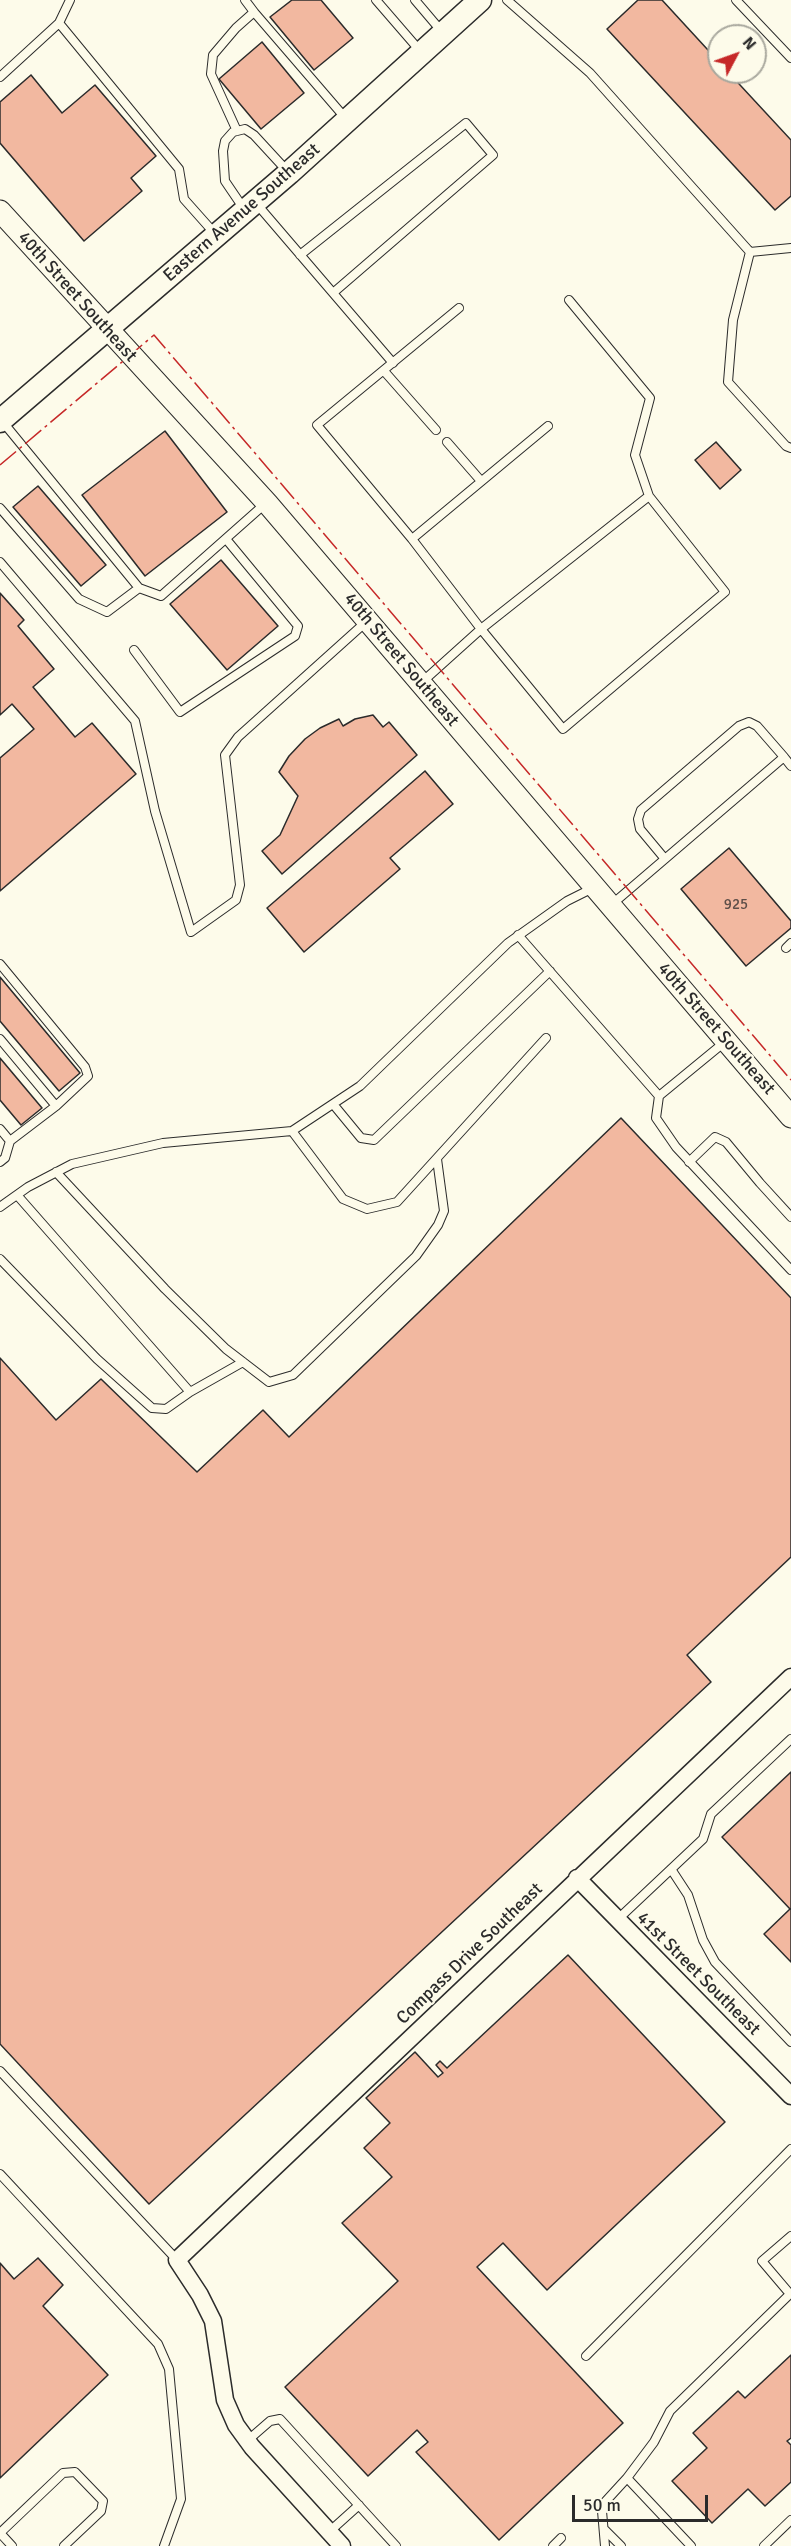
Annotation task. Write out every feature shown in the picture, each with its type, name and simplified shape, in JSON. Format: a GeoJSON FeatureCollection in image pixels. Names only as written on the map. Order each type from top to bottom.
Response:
{"type":"FeatureCollection","features":[{"type":"Feature","properties":{"kind":"main road","name":"Eastern Avenue Southeast"},"geometry":{"type":"LineString","coordinates":[[1,420],[289,173],[480,0]]}},
{"type":"Feature","properties":{"kind":"street","name":"40th Street Southeast"},"geometry":{"type":"LineString","coordinates":[[0,212],[267,503],[791,1117]]}},
{"type":"Feature","properties":{"kind":"street","name":"Compass Drive Southeast"},"geometry":{"type":"LineString","coordinates":[[177,2260],[791,1677]]}},
{"type":"Feature","properties":{"kind":"street","name":"41st Street Southeast"},"geometry":{"type":"LineString","coordinates":[[578,1878],[791,2096]]}},
{"type":"Feature","properties":{"kind":"street"},"geometry":{"type":"LineString","coordinates":[[177,2260],[200,2295],[213,2321],[225,2400],[236,2425],[247,2441],[342,2546]]}},
{"type":"Feature","properties":{"kind":"lane"},"geometry":{"type":"LineString","coordinates":[[0,76],[59,23],[70,0]]}},
{"type":"Feature","properties":{"kind":"lane"},"geometry":{"type":"LineString","coordinates":[[245,0],[347,121]]}},
{"type":"Feature","properties":{"kind":"lane"},"geometry":{"type":"LineString","coordinates":[[376,0],[422,53]]}},
{"type":"Feature","properties":{"kind":"lane"},"geometry":{"type":"LineString","coordinates":[[414,0],[444,33]]}},
{"type":"Feature","properties":{"kind":"lane"},"geometry":{"type":"LineString","coordinates":[[507,0],[590,73],[750,252]]}},
{"type":"Feature","properties":{"kind":"lane"},"geometry":{"type":"LineString","coordinates":[[736,0],[791,58]]}},
{"type":"Feature","properties":{"kind":"lane"},"geometry":{"type":"LineString","coordinates":[[237,131],[211,74],[213,55],[236,28],[254,12]]}},
{"type":"Feature","properties":{"kind":"lane"},"geometry":{"type":"LineString","coordinates":[[59,23],[179,169],[184,199],[216,236]]}},
{"type":"Feature","properties":{"kind":"lane"},"geometry":{"type":"LineString","coordinates":[[300,255],[466,123],[493,155],[333,293]]}},
{"type":"Feature","properties":{"kind":"lane"},"geometry":{"type":"LineString","coordinates":[[289,173],[254,135],[245,129],[233,132],[225,141],[222,162],[225,181],[300,255],[393,363]]}},
{"type":"Feature","properties":{"kind":"lane"},"geometry":{"type":"LineString","coordinates":[[750,252],[791,248]]}},
{"type":"Feature","properties":{"kind":"lane"},"geometry":{"type":"LineString","coordinates":[[750,252],[733,320],[728,382],[786,446],[791,448]]}},
{"type":"Feature","properties":{"kind":"lane"},"geometry":{"type":"LineString","coordinates":[[459,308],[317,425],[412,539],[481,630],[563,729],[726,592],[649,496],[635,455],[650,398],[569,300]]}},
{"type":"Feature","properties":{"kind":"lane"},"geometry":{"type":"LineString","coordinates":[[384,371],[436,430]]}},
{"type":"Feature","properties":{"kind":"lane"},"geometry":{"type":"LineString","coordinates":[[1,420],[140,588],[161,596],[267,503]]}},
{"type":"Feature","properties":{"kind":"lane"},"geometry":{"type":"LineString","coordinates":[[412,539],[548,426]]}},
{"type":"Feature","properties":{"kind":"lane"},"geometry":{"type":"LineString","coordinates":[[447,442],[481,481]]}},
{"type":"Feature","properties":{"kind":"lane"},"geometry":{"type":"LineString","coordinates":[[421,683],[481,630],[649,496]]}},
{"type":"Feature","properties":{"kind":"lane"},"geometry":{"type":"LineString","coordinates":[[0,508],[79,599],[107,612],[140,588]]}},
{"type":"Feature","properties":{"kind":"lane"},"geometry":{"type":"LineString","coordinates":[[134,650],[180,712],[295,636],[298,626],[226,538]]}},
{"type":"Feature","properties":{"kind":"lane"},"geometry":{"type":"LineString","coordinates":[[0,562],[135,721],[155,811],[191,932],[236,900],[240,885],[225,755],[238,737],[368,621]]}},
{"type":"Feature","properties":{"kind":"lane"},"geometry":{"type":"LineString","coordinates":[[666,859],[640,829],[638,819],[641,810],[739,726],[749,722],[757,726],[791,766]]}},
{"type":"Feature","properties":{"kind":"lane"},"geometry":{"type":"LineString","coordinates":[[610,906],[784,757]]}},
{"type":"Feature","properties":{"kind":"lane"},"geometry":{"type":"LineString","coordinates":[[0,1207],[72,1164],[163,1143],[292,1131],[360,1086],[518,935],[567,901],[594,887]]}},
{"type":"Feature","properties":{"kind":"lane"},"geometry":{"type":"LineString","coordinates":[[518,935],[659,1096]]}},
{"type":"Feature","properties":{"kind":"lane"},"geometry":{"type":"LineString","coordinates":[[0,964],[85,1067],[88,1076],[56,1106],[10,1141],[4,1158],[0,1162]]}},
{"type":"Feature","properties":{"kind":"lane"},"geometry":{"type":"LineString","coordinates":[[333,1104],[361,1138],[374,1140],[550,971]]}},
{"type":"Feature","properties":{"kind":"lane"},"geometry":{"type":"LineString","coordinates":[[292,1131],[343,1199],[367,1209],[397,1202],[546,1038]]}},
{"type":"Feature","properties":{"kind":"lane"},"geometry":{"type":"LineString","coordinates":[[0,1039],[56,1106]]}},
{"type":"Feature","properties":{"kind":"lane"},"geometry":{"type":"LineString","coordinates":[[726,1041],[659,1096],[657,1118],[689,1162],[791,1270]]}},
{"type":"Feature","properties":{"kind":"lane"},"geometry":{"type":"LineString","coordinates":[[0,1129],[10,1141]]}},
{"type":"Feature","properties":{"kind":"lane"},"geometry":{"type":"LineString","coordinates":[[689,1162],[715,1137],[726,1142],[791,1216]]}},
{"type":"Feature","properties":{"kind":"lane"},"geometry":{"type":"LineString","coordinates":[[56,1172],[139,1263],[226,1349],[269,1382],[293,1375],[416,1256],[438,1225],[444,1211],[437,1159]]}},
{"type":"Feature","properties":{"kind":"lane"},"geometry":{"type":"LineString","coordinates":[[17,1195],[190,1392]]}},
{"type":"Feature","properties":{"kind":"lane"},"geometry":{"type":"LineString","coordinates":[[0,1259],[97,1359],[152,1408],[166,1409],[190,1392],[243,1362]]}},
{"type":"Feature","properties":{"kind":"lane"},"geometry":{"type":"LineString","coordinates":[[617,1920],[703,1839],[711,1814],[791,1740]]}},
{"type":"Feature","properties":{"kind":"lane"},"geometry":{"type":"LineString","coordinates":[[670,1869],[688,1894],[703,1940],[715,1962],[791,2042]]}},
{"type":"Feature","properties":{"kind":"lane"},"geometry":{"type":"LineString","coordinates":[[0,2071],[177,2260]]}},
{"type":"Feature","properties":{"kind":"lane"},"geometry":{"type":"LineString","coordinates":[[586,2356],[791,2150]]}},
{"type":"Feature","properties":{"kind":"lane"},"geometry":{"type":"LineString","coordinates":[[0,2174],[158,2344],[169,2369],[181,2499],[164,2546]]}},
{"type":"Feature","properties":{"kind":"lane"},"geometry":{"type":"LineString","coordinates":[[604,2546],[602,2511],[605,2502],[627,2478],[654,2442],[670,2411],[790,2295],[762,2261],[791,2236]]}},
{"type":"Feature","properties":{"kind":"lane"},"geometry":{"type":"LineString","coordinates":[[247,2441],[270,2421],[280,2419],[396,2546]]}},
{"type":"Feature","properties":{"kind":"lane"},"geometry":{"type":"LineString","coordinates":[[12,2546],[0,2533],[63,2473],[75,2472],[103,2501],[101,2511],[64,2546]]}},
{"type":"Feature","properties":{"kind":"lane"},"geometry":{"type":"LineString","coordinates":[[627,2478],[691,2546]]}},
{"type":"Feature","properties":{"kind":"lane"},"geometry":{"type":"LineString","coordinates":[[329,2532],[359,2505]]}},
{"type":"Feature","properties":{"kind":"lane"},"geometry":{"type":"LineString","coordinates":[[764,2546],[791,2520]]}},
{"type":"Feature","properties":{"kind":"lane"},"geometry":{"type":"LineString","coordinates":[[604,2529],[621,2546]]}},
{"type":"Feature","properties":{"kind":"lane"},"geometry":{"type":"LineString","coordinates":[[553,2546],[561,2538]]}},
{"type":"Feature","properties":{"kind":"building"},"geometry":{"type":"Polygon","coordinates":[[[292,0],[321,0],[353,38],[314,70],[270,17],[292,0]]]}},
{"type":"Feature","properties":{"kind":"building"},"geometry":{"type":"Polygon","coordinates":[[[638,0],[662,0],[707,49],[707,84],[739,84],[791,140],[791,196],[775,210],[607,29],[638,0]]]}},
{"type":"Feature","properties":{"kind":"building"},"geometry":{"type":"Polygon","coordinates":[[[262,42],[304,93],[261,129],[219,79],[262,42]]]}},
{"type":"Feature","properties":{"kind":"building"},"geometry":{"type":"Polygon","coordinates":[[[31,75],[62,113],[95,85],[156,156],[131,178],[142,191],[84,241],[0,143],[0,102],[31,75]]]}},
{"type":"Feature","properties":{"kind":"building"},"geometry":{"type":"Polygon","coordinates":[[[165,431],[227,512],[145,576],[82,495],[165,431]]]}},
{"type":"Feature","properties":{"kind":"building"},"geometry":{"type":"Polygon","coordinates":[[[716,442],[741,470],[720,489],[695,460],[716,442]]]}},
{"type":"Feature","properties":{"kind":"building"},"geometry":{"type":"Polygon","coordinates":[[[38,486],[106,565],[81,586],[13,507],[38,486]]]}},
{"type":"Feature","properties":{"kind":"building"},"geometry":{"type":"Polygon","coordinates":[[[221,560],[278,626],[227,670],[170,604],[221,560]]]}},
{"type":"Feature","properties":{"kind":"building"},"geometry":{"type":"Polygon","coordinates":[[[0,593],[24,620],[18,626],[54,669],[33,687],[75,737],[92,723],[136,774],[0,891],[0,758],[34,729],[12,704],[0,715],[0,593]]]}},
{"type":"Feature","properties":{"kind":"building"},"geometry":{"type":"Polygon","coordinates":[[[373,715],[383,727],[389,722],[417,755],[282,874],[262,851],[280,835],[298,796],[279,772],[289,756],[305,739],[320,728],[339,719],[343,726],[355,719],[373,715]]]}},
{"type":"Feature","properties":{"kind":"building"},"geometry":{"type":"Polygon","coordinates":[[[425,771],[453,804],[390,858],[400,869],[304,952],[267,908],[425,771]]]}},
{"type":"Feature","properties":{"kind":"building"},"geometry":{"type":"Polygon","coordinates":[[[729,848],[791,921],[791,928],[746,966],[681,889],[729,848]]]}},
{"type":"Feature","properties":{"kind":"building"},"geometry":{"type":"Polygon","coordinates":[[[0,977],[80,1073],[59,1091],[0,1021],[0,977]]]}},
{"type":"Feature","properties":{"kind":"building"},"geometry":{"type":"Polygon","coordinates":[[[0,1058],[42,1108],[21,1125],[0,1100],[0,1058]]]}},
{"type":"Feature","properties":{"kind":"building"},"geometry":{"type":"Polygon","coordinates":[[[621,1118],[791,1298],[791,1557],[687,1655],[711,1682],[149,2204],[0,2044],[0,1358],[56,1420],[101,1379],[197,1472],[263,1410],[289,1437],[621,1118]]]}},
{"type":"Feature","properties":{"kind":"building"},"geometry":{"type":"Polygon","coordinates":[[[791,1772],[791,1962],[764,1934],[790,1909],[722,1837],[791,1772]]]}},
{"type":"Feature","properties":{"kind":"building"},"geometry":{"type":"Polygon","coordinates":[[[568,1955],[725,2122],[547,2290],[503,2243],[477,2267],[623,2423],[499,2540],[416,2452],[428,2442],[417,2430],[368,2476],[285,2387],[398,2281],[342,2223],[392,2177],[364,2148],[390,2123],[366,2098],[415,2052],[438,2077],[443,2073],[436,2065],[440,2061],[447,2068],[568,1955]]]}},
{"type":"Feature","properties":{"kind":"building"},"geometry":{"type":"Polygon","coordinates":[[[38,2258],[63,2285],[43,2306],[108,2375],[0,2478],[0,2263],[14,2279],[38,2258]]]}},
{"type":"Feature","properties":{"kind":"building"},"geometry":{"type":"Polygon","coordinates":[[[791,2355],[791,2438],[787,2441],[791,2445],[791,2482],[765,2506],[748,2489],[712,2523],[672,2481],[707,2448],[693,2433],[738,2391],[745,2398],[791,2355]]]}},
{"type":"Feature","properties":{"kind":"power"},"geometry":{"type":"LineString","coordinates":[[0,465],[154,335],[791,1080]]}}]}
